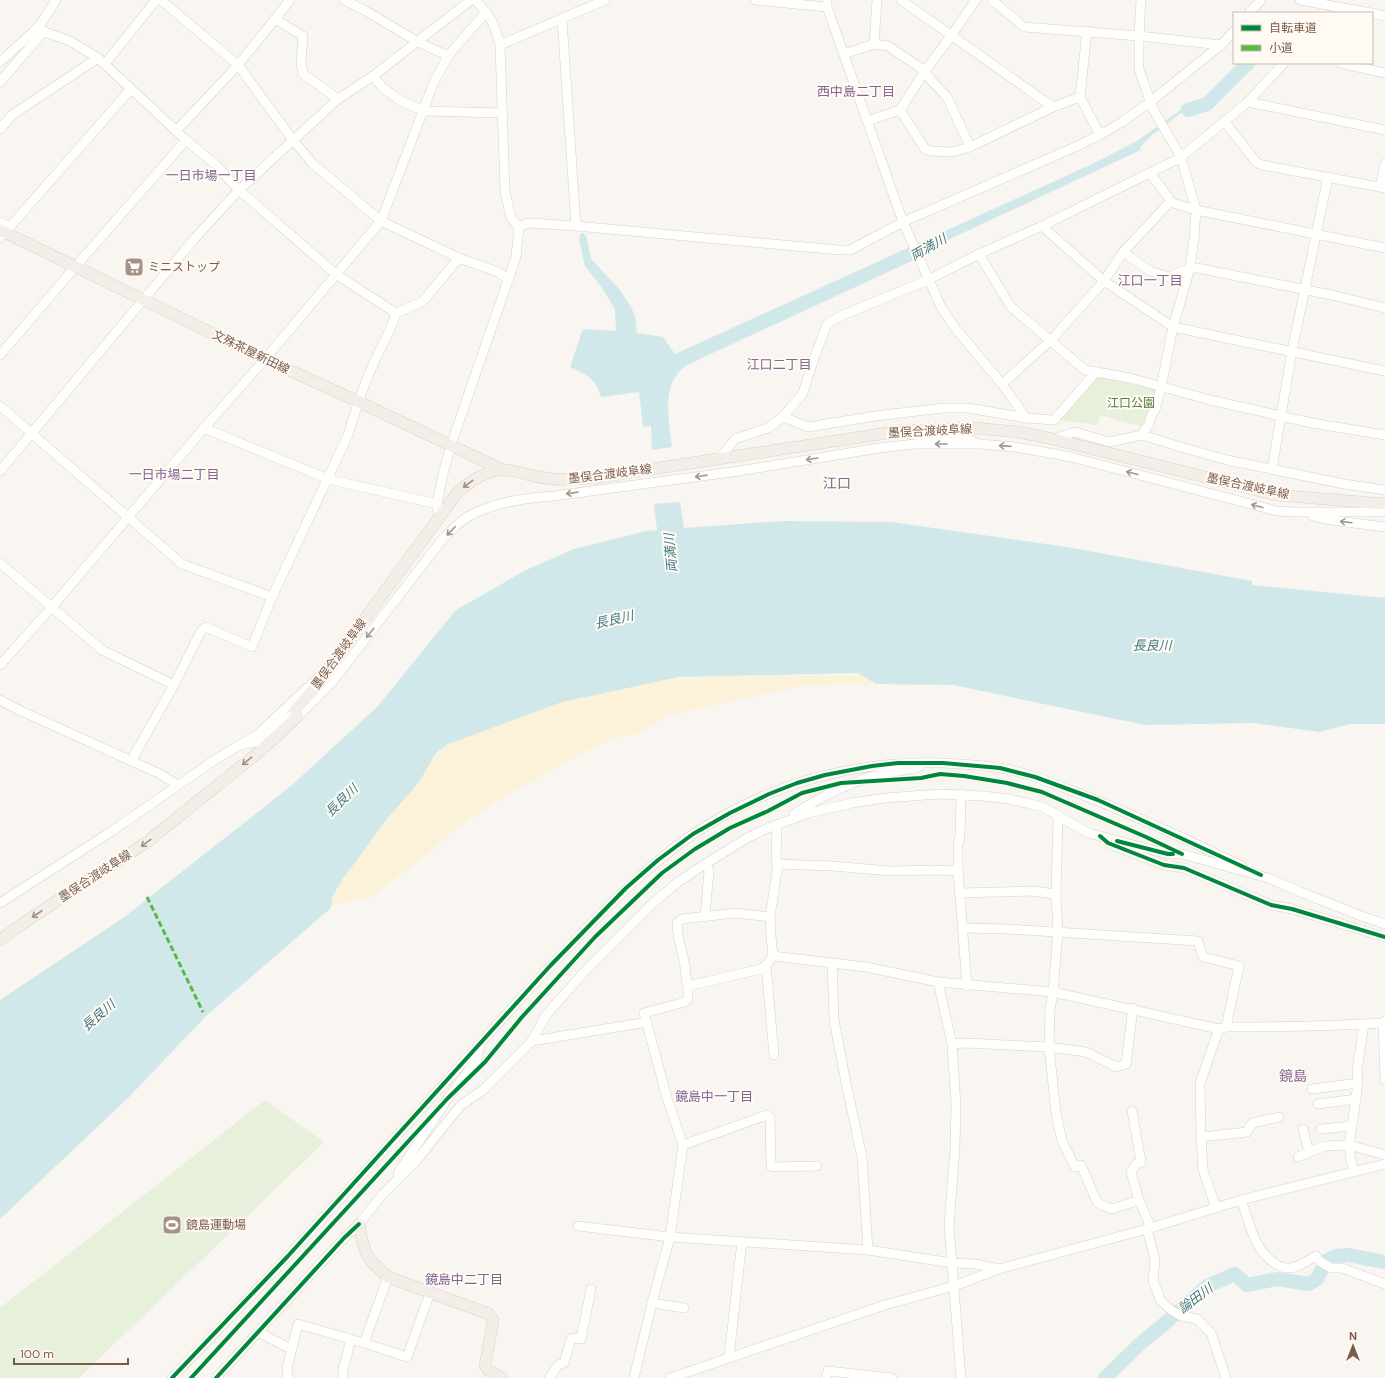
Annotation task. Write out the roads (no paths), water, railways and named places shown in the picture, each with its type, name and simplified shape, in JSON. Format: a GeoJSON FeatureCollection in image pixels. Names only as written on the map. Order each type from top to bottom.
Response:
{"type":"FeatureCollection","features":[{"type":"Feature","properties":{"kind":"main road","name":"文殊茶屋新田線"},"geometry":{"type":"LineString","coordinates":[[3,232],[76,266],[265,359],[503,470]]}},
{"type":"Feature","properties":{"kind":"main road","name":"墨俣合渡岐阜線"},"geometry":{"type":"LineString","coordinates":[[0,940],[147,842],[259,752],[297,717],[296,709],[324,678],[330,666],[458,492],[470,482],[485,473],[503,470],[564,480],[594,478],[900,431],[974,428],[1018,432],[1053,439],[1277,495],[1385,504]]}},
{"type":"Feature","properties":{"kind":"main road"},"geometry":{"type":"LineString","coordinates":[[359,1224],[366,1253],[372,1262],[388,1277],[489,1314],[493,1321],[485,1366],[488,1370],[502,1378]]}},
{"type":"Feature","properties":{"kind":"street"},"geometry":{"type":"LineString","coordinates":[[0,82],[40,30],[56,0]]}},
{"type":"Feature","properties":{"kind":"street"},"geometry":{"type":"LineString","coordinates":[[0,128],[12,115],[102,61],[156,0]]}},
{"type":"Feature","properties":{"kind":"street"},"geometry":{"type":"LineString","coordinates":[[161,0],[238,65],[293,140],[312,163],[381,221],[459,258],[498,272],[509,280]]}},
{"type":"Feature","properties":{"kind":"street"},"geometry":{"type":"LineString","coordinates":[[176,131],[238,65],[290,0]]}},
{"type":"Feature","properties":{"kind":"street"},"geometry":{"type":"LineString","coordinates":[[344,0],[366,11],[418,42],[448,56]]}},
{"type":"Feature","properties":{"kind":"street"},"geometry":{"type":"LineString","coordinates":[[0,471],[31,432],[97,356],[195,238],[239,190],[338,99],[373,76],[471,0]]}},
{"type":"Feature","properties":{"kind":"street"},"geometry":{"type":"LineString","coordinates":[[475,0],[492,20],[500,45],[505,192],[511,218],[519,226]]}},
{"type":"Feature","properties":{"kind":"street"},"geometry":{"type":"LineString","coordinates":[[500,45],[605,0]]}},
{"type":"Feature","properties":{"kind":"street"},"geometry":{"type":"LineString","coordinates":[[755,0],[827,4],[904,224],[927,278],[941,307],[955,328],[1002,384],[1026,418]]}},
{"type":"Feature","properties":{"kind":"street"},"geometry":{"type":"LineString","coordinates":[[874,44],[877,0]]}},
{"type":"Feature","properties":{"kind":"street"},"geometry":{"type":"LineString","coordinates":[[901,0],[1053,107]]}},
{"type":"Feature","properties":{"kind":"street"},"geometry":{"type":"LineString","coordinates":[[867,121],[900,110],[924,71],[976,0]]}},
{"type":"Feature","properties":{"kind":"street"},"geometry":{"type":"LineString","coordinates":[[992,0],[1024,27],[1087,31],[1221,45]]}},
{"type":"Feature","properties":{"kind":"street"},"geometry":{"type":"LineString","coordinates":[[1141,0],[1139,69],[1152,106],[1179,155],[1196,210],[1190,268],[1173,327],[1155,410],[1151,416],[1150,424],[1142,435]]}},
{"type":"Feature","properties":{"kind":"street"},"geometry":{"type":"LineString","coordinates":[[1250,12],[1261,0]]}},
{"type":"Feature","properties":{"kind":"street"},"geometry":{"type":"LineString","coordinates":[[1300,0],[1365,12]]}},
{"type":"Feature","properties":{"kind":"street"},"geometry":{"type":"LineString","coordinates":[[0,665],[51,608],[204,428],[265,359],[381,221],[434,82],[448,56],[486,12]]}},
{"type":"Feature","properties":{"kind":"street"},"geometry":{"type":"LineString","coordinates":[[1373,13],[1385,16]]}},
{"type":"Feature","properties":{"kind":"street"},"geometry":{"type":"LineString","coordinates":[[275,18],[303,36],[301,62],[303,74],[338,99]]}},
{"type":"Feature","properties":{"kind":"street"},"geometry":{"type":"LineString","coordinates":[[562,19],[576,226]]}},
{"type":"Feature","properties":{"kind":"street"},"geometry":{"type":"LineString","coordinates":[[40,30],[70,41],[102,61],[176,131],[216,165],[239,190],[337,275],[396,313]]}},
{"type":"Feature","properties":{"kind":"street"},"geometry":{"type":"LineString","coordinates":[[0,62],[40,30]]}},
{"type":"Feature","properties":{"kind":"street"},"geometry":{"type":"LineString","coordinates":[[1087,31],[1080,97],[1100,135]]}},
{"type":"Feature","properties":{"kind":"street"},"geometry":{"type":"LineString","coordinates":[[519,226],[529,224],[576,226],[850,250],[904,224],[1075,148],[1152,106],[1221,45],[1233,32]]}},
{"type":"Feature","properties":{"kind":"street"},"geometry":{"type":"LineString","coordinates":[[844,54],[874,44],[888,46],[924,71],[948,97],[970,147]]}},
{"type":"Feature","properties":{"kind":"street"},"geometry":{"type":"LineString","coordinates":[[720,458],[735,439],[768,428],[783,417],[803,393],[827,324],[850,312],[1042,226],[1150,173],[1179,155],[1248,102],[1283,64]]}},
{"type":"Feature","properties":{"kind":"street"},"geometry":{"type":"LineString","coordinates":[[1344,64],[1385,73]]}},
{"type":"Feature","properties":{"kind":"street"},"geometry":{"type":"LineString","coordinates":[[373,76],[383,88],[401,101],[424,111],[502,113]]}},
{"type":"Feature","properties":{"kind":"street"},"geometry":{"type":"LineString","coordinates":[[3,232],[131,89]]}},
{"type":"Feature","properties":{"kind":"street"},"geometry":{"type":"LineString","coordinates":[[900,110],[925,149],[930,151],[952,152],[970,147],[1053,107],[1080,97]]}},
{"type":"Feature","properties":{"kind":"street"},"geometry":{"type":"LineString","coordinates":[[1248,102],[1385,130]]}},
{"type":"Feature","properties":{"kind":"street"},"geometry":{"type":"LineString","coordinates":[[1224,121],[1257,163],[1262,165],[1383,188],[1385,164]]}},
{"type":"Feature","properties":{"kind":"street"},"geometry":{"type":"LineString","coordinates":[[0,355],[186,140]]}},
{"type":"Feature","properties":{"kind":"street"},"geometry":{"type":"LineString","coordinates":[[1150,173],[1170,202],[1196,210],[1385,248]]}},
{"type":"Feature","properties":{"kind":"street"},"geometry":{"type":"LineString","coordinates":[[1272,469],[1292,351],[1328,177]]}},
{"type":"Feature","properties":{"kind":"street"},"geometry":{"type":"LineString","coordinates":[[1002,384],[1050,340],[1104,281],[1123,252],[1170,202]]}},
{"type":"Feature","properties":{"kind":"street"},"geometry":{"type":"LineString","coordinates":[[0,222],[3,232]]}},
{"type":"Feature","properties":{"kind":"street"},"geometry":{"type":"LineString","coordinates":[[437,520],[437,504],[451,445],[509,280],[516,257],[519,226]]}},
{"type":"Feature","properties":{"kind":"street"},"geometry":{"type":"LineString","coordinates":[[1042,226],[1104,281],[1173,327],[1385,371]]}},
{"type":"Feature","properties":{"kind":"street"},"geometry":{"type":"LineString","coordinates":[[1123,252],[1150,271],[1169,277],[1190,268],[1197,268],[1278,284],[1304,291],[1336,296],[1385,308]]}},
{"type":"Feature","properties":{"kind":"street"},"geometry":{"type":"LineString","coordinates":[[979,254],[1011,307],[1085,370],[1130,378],[1210,400],[1312,423],[1385,435]]}},
{"type":"Feature","properties":{"kind":"street"},"geometry":{"type":"LineString","coordinates":[[396,313],[422,302],[459,258]]}},
{"type":"Feature","properties":{"kind":"street"},"geometry":{"type":"LineString","coordinates":[[131,761],[174,685],[201,630],[206,627],[252,647],[272,597],[348,435],[372,367],[393,325],[396,313]]}},
{"type":"Feature","properties":{"kind":"street"},"geometry":{"type":"LineString","coordinates":[[783,417],[808,427],[861,418],[943,408],[968,408],[1026,418],[1054,420],[1096,372]]}},
{"type":"Feature","properties":{"kind":"street"},"geometry":{"type":"LineString","coordinates":[[0,406],[182,564],[272,597]]}},
{"type":"Feature","properties":{"kind":"street"},"geometry":{"type":"LineString","coordinates":[[204,428],[328,479],[437,504]]}},
{"type":"Feature","properties":{"kind":"street"},"geometry":{"type":"LineString","coordinates":[[900,431],[908,435],[962,437],[980,444]]}},
{"type":"Feature","properties":{"kind":"street"},"geometry":{"type":"LineString","coordinates":[[1053,439],[1075,432],[1109,442],[1142,435],[1227,460],[1344,484],[1385,490]]}},
{"type":"Feature","properties":{"kind":"street"},"geometry":{"type":"LineString","coordinates":[[240,745],[257,742],[292,715],[297,717],[333,681],[441,541],[456,526],[468,516],[485,509],[526,498],[554,496],[739,471],[879,448],[916,444],[980,444],[1015,447],[1071,457],[1277,511],[1381,512],[1385,510]]}},
{"type":"Feature","properties":{"kind":"street"},"geometry":{"type":"LineString","coordinates":[[1296,512],[1332,520],[1385,527]]}},
{"type":"Feature","properties":{"kind":"street"},"geometry":{"type":"LineString","coordinates":[[0,563],[102,650],[174,685]]}},
{"type":"Feature","properties":{"kind":"street"},"geometry":{"type":"LineString","coordinates":[[1,901],[112,831],[178,785],[257,735],[330,666]]}},
{"type":"Feature","properties":{"kind":"street"},"geometry":{"type":"LineString","coordinates":[[0,700],[158,773],[178,785]]}},
{"type":"Feature","properties":{"kind":"street"},"geometry":{"type":"LineString","coordinates":[[172,1378],[288,1256],[550,966],[626,888],[658,860],[693,834],[730,813],[769,794],[797,783],[825,775],[872,766],[898,763],[943,763],[1000,768],[1035,777],[1098,800],[1262,875],[1357,915],[1385,924]]}},
{"type":"Feature","properties":{"kind":"street"},"geometry":{"type":"LineString","coordinates":[[688,986],[761,969],[773,956],[770,917],[778,864],[776,859],[780,824],[794,813],[822,798],[862,780],[877,775],[943,763]]}},
{"type":"Feature","properties":{"kind":"street"},"geometry":{"type":"LineString","coordinates":[[382,1195],[416,1161],[461,1105],[483,1090],[532,1041],[546,1015],[587,969],[651,905],[678,882],[747,838],[809,813],[858,802],[885,798],[939,794],[961,794],[1009,799],[1042,807],[1088,833],[1168,854],[1182,854],[1262,875]]}},
{"type":"Feature","properties":{"kind":"street"},"geometry":{"type":"LineString","coordinates":[[961,794],[958,871],[967,986]]}},
{"type":"Feature","properties":{"kind":"street"},"geometry":{"type":"LineString","coordinates":[[1058,817],[1056,894],[1058,932],[1050,1010],[1049,1047],[1056,1113],[1062,1141],[1075,1167],[1081,1165],[1097,1202],[1114,1209],[1140,1200]]}},
{"type":"Feature","properties":{"kind":"street"},"geometry":{"type":"LineString","coordinates":[[1100,836],[1108,843],[1164,865],[1184,868],[1271,905],[1385,937]]}},
{"type":"Feature","properties":{"kind":"street"},"geometry":{"type":"LineString","coordinates":[[705,916],[709,871],[706,864]]}},
{"type":"Feature","properties":{"kind":"street"},"geometry":{"type":"LineString","coordinates":[[778,864],[832,866],[890,871],[958,871]]}},
{"type":"Feature","properties":{"kind":"street"},"geometry":{"type":"LineString","coordinates":[[960,893],[1032,891],[1056,894]]}},
{"type":"Feature","properties":{"kind":"street"},"geometry":{"type":"LineString","coordinates":[[634,1378],[670,1237],[684,1145],[667,1098],[644,1013],[685,1002],[688,999],[688,986],[685,978],[684,962],[677,936],[677,923],[682,919],[735,913],[770,917]]}},
{"type":"Feature","properties":{"kind":"street"},"geometry":{"type":"LineString","coordinates":[[962,928],[1008,929],[1198,941],[1203,957],[1239,966],[1222,1028],[1200,1083],[1203,1170],[1216,1208]]}},
{"type":"Feature","properties":{"kind":"street"},"geometry":{"type":"LineString","coordinates":[[773,956],[866,967],[938,982],[967,986],[1053,992],[1222,1028],[1364,1024],[1384,1022],[1385,1080]]}},
{"type":"Feature","properties":{"kind":"street"},"geometry":{"type":"LineString","coordinates":[[832,963],[834,1020],[862,1157],[868,1250]]}},
{"type":"Feature","properties":{"kind":"street"},"geometry":{"type":"LineString","coordinates":[[766,965],[774,1055]]}},
{"type":"Feature","properties":{"kind":"street"},"geometry":{"type":"LineString","coordinates":[[938,982],[952,1044],[956,1105],[955,1149],[949,1225],[961,1378]]}},
{"type":"Feature","properties":{"kind":"street"},"geometry":{"type":"LineString","coordinates":[[952,1044],[965,1043],[1049,1047],[1086,1052],[1116,1067],[1126,1064],[1133,1008]]}},
{"type":"Feature","properties":{"kind":"street"},"geometry":{"type":"LineString","coordinates":[[532,1041],[647,1022]]}},
{"type":"Feature","properties":{"kind":"street"},"geometry":{"type":"LineString","coordinates":[[1353,1171],[1350,1145],[1358,1083],[1357,1070],[1364,1024]]}},
{"type":"Feature","properties":{"kind":"street"},"geometry":{"type":"LineString","coordinates":[[216,1378],[344,1238],[359,1224],[382,1195],[448,1098],[476,1061],[481,1042]]}},
{"type":"Feature","properties":{"kind":"street"},"geometry":{"type":"LineString","coordinates":[[1312,1089],[1358,1083]]}},
{"type":"Feature","properties":{"kind":"street"},"geometry":{"type":"LineString","coordinates":[[1318,1104],[1356,1099]]}},
{"type":"Feature","properties":{"kind":"street"},"geometry":{"type":"LineString","coordinates":[[1132,1111],[1141,1162],[1136,1164],[1131,1172],[1149,1228],[1155,1260],[1153,1281],[1154,1287],[1161,1301],[1170,1310],[1181,1316],[1197,1319],[1211,1333],[1226,1378]]}},
{"type":"Feature","properties":{"kind":"street"},"geometry":{"type":"LineString","coordinates":[[684,1145],[767,1115],[770,1118],[772,1167],[817,1166]]}},
{"type":"Feature","properties":{"kind":"street"},"geometry":{"type":"LineString","coordinates":[[1201,1137],[1247,1132],[1252,1123],[1279,1117]]}},
{"type":"Feature","properties":{"kind":"street"},"geometry":{"type":"LineString","coordinates":[[1321,1129],[1352,1126]]}},
{"type":"Feature","properties":{"kind":"street"},"geometry":{"type":"LineString","coordinates":[[1303,1129],[1309,1153]]}},
{"type":"Feature","properties":{"kind":"street"},"geometry":{"type":"LineString","coordinates":[[1298,1157],[1324,1146],[1350,1145],[1385,1155]]}},
{"type":"Feature","properties":{"kind":"street"},"geometry":{"type":"LineString","coordinates":[[670,1378],[685,1376],[729,1357],[885,1305],[954,1286],[999,1269],[1149,1228],[1241,1200],[1385,1164]]}},
{"type":"Feature","properties":{"kind":"street"},"geometry":{"type":"LineString","coordinates":[[1241,1200],[1257,1243],[1266,1255],[1278,1265],[1287,1268],[1298,1265],[1316,1256],[1319,1261],[1330,1268],[1342,1268],[1385,1284]]}},
{"type":"Feature","properties":{"kind":"street"},"geometry":{"type":"LineString","coordinates":[[578,1226],[670,1237],[868,1250],[952,1263],[976,1264],[999,1269]]}},
{"type":"Feature","properties":{"kind":"street"},"geometry":{"type":"LineString","coordinates":[[729,1357],[742,1241]]}},
{"type":"Feature","properties":{"kind":"street"},"geometry":{"type":"LineString","coordinates":[[364,1343],[388,1277]]}},
{"type":"Feature","properties":{"kind":"street"},"geometry":{"type":"LineString","coordinates":[[550,1378],[558,1365],[564,1363],[571,1339],[581,1339],[591,1289]]}},
{"type":"Feature","properties":{"kind":"street"},"geometry":{"type":"LineString","coordinates":[[288,1378],[287,1368],[298,1324],[407,1356],[430,1293]]}},
{"type":"Feature","properties":{"kind":"street"},"geometry":{"type":"LineString","coordinates":[[652,1303],[684,1308]]}},
{"type":"Feature","properties":{"kind":"street"},"geometry":{"type":"LineString","coordinates":[[258,1332],[292,1349]]}},
{"type":"Feature","properties":{"kind":"street"},"geometry":{"type":"LineString","coordinates":[[343,1378],[343,1370],[351,1339]]}},
{"type":"Feature","properties":{"kind":"street"},"geometry":{"type":"LineString","coordinates":[[826,1378],[828,1371],[892,1378]]}},
{"type":"Feature","properties":{"kind":"water"},"geometry":{"type":"Polygon","coordinates":[[[1244,64],[1250,64],[1236,78],[1221,88],[1204,106],[1181,113],[1152,135],[1140,147],[1141,150],[952,238],[929,253],[687,365],[678,373],[670,392],[668,414],[672,447],[652,450],[651,426],[643,427],[639,392],[601,397],[596,385],[590,378],[570,367],[583,329],[616,331],[615,309],[602,288],[585,266],[579,239],[581,233],[584,233],[587,239],[591,259],[620,290],[631,307],[635,316],[637,333],[663,337],[675,354],[1090,165],[1137,141],[1182,109],[1200,103],[1219,85],[1234,74],[1244,64]]]}},
{"type":"Feature","properties":{"kind":"water","name":"長良川"},"geometry":{"type":"Polygon","coordinates":[[[680,502],[684,528],[782,521],[891,522],[1067,547],[1252,581],[1252,585],[1385,598],[1385,724],[1350,724],[1320,732],[1254,723],[1145,725],[953,685],[876,684],[858,673],[679,677],[562,702],[448,744],[436,753],[419,782],[387,819],[342,880],[332,897],[331,908],[206,1016],[130,1096],[0,1219],[0,1000],[123,918],[291,786],[377,707],[456,610],[526,570],[574,549],[646,531],[657,530],[654,504],[680,502]]]}},
{"type":"Feature","properties":{"kind":"waterway","name":"両満川"},"geometry":{"type":"LineString","coordinates":[[1188,110],[1207,104],[1247,64]]}},
{"type":"Feature","properties":{"kind":"waterway","name":"論田川"},"geometry":{"type":"LineString","coordinates":[[1105,1378],[1142,1342],[1207,1286],[1235,1274],[1247,1285],[1277,1279],[1309,1284],[1317,1279],[1326,1261],[1336,1256],[1348,1255],[1385,1262]]}},
{"type":"Feature","properties":{"kind":"place","name":"ミニストップ"},"geometry":{"type":"Point","coordinates":[134,267]}},
{"type":"Feature","properties":{"kind":"place","name":"鏡島運動場"},"geometry":{"type":"Point","coordinates":[172,1225]}},
{"type":"Feature","properties":{"kind":"district","name":"西中島二丁目"},"geometry":{"type":"Point","coordinates":[856,91]}},
{"type":"Feature","properties":{"kind":"district","name":"一日市場一丁目"},"geometry":{"type":"Point","coordinates":[211,175]}},
{"type":"Feature","properties":{"kind":"district","name":"江口一丁目"},"geometry":{"type":"Point","coordinates":[1150,280]}},
{"type":"Feature","properties":{"kind":"district","name":"江口二丁目"},"geometry":{"type":"Point","coordinates":[779,364]}},
{"type":"Feature","properties":{"kind":"district","name":"一日市場二丁目"},"geometry":{"type":"Point","coordinates":[174,474]}},
{"type":"Feature","properties":{"kind":"district","name":"江口"},"geometry":{"type":"Point","coordinates":[837,483]}},
{"type":"Feature","properties":{"kind":"district","name":"鏡島"},"geometry":{"type":"Point","coordinates":[1293,1076]}},
{"type":"Feature","properties":{"kind":"district","name":"鏡島中一丁目"},"geometry":{"type":"Point","coordinates":[714,1096]}},
{"type":"Feature","properties":{"kind":"district","name":"鏡島中二丁目"},"geometry":{"type":"Point","coordinates":[464,1279]}},
{"type":"Feature","properties":{"kind":"park label","name":"江口公園"},"geometry":{"type":"Point","coordinates":[1131,403]}}]}
